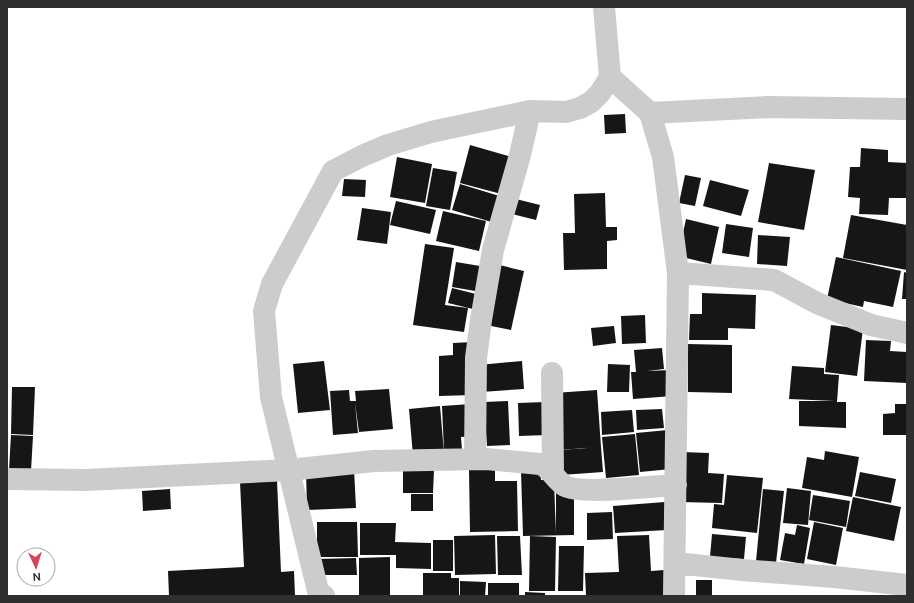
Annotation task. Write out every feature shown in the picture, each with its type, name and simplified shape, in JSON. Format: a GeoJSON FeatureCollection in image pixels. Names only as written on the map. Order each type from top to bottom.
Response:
{"type":"FeatureCollection","features":[{"type":"Feature","properties":{"kind":"street"},"geometry":{"type":"LineString","coordinates":[[324,596],[318,591],[271,397],[264,311],[272,284],[333,171],[362,156],[395,143],[431,132],[530,111],[566,112],[580,108],[591,102],[600,93],[610,77],[604,7]]}},
{"type":"Feature","properties":{"kind":"street"},"geometry":{"type":"LineString","coordinates":[[610,77],[650,113],[663,157],[678,273],[674,596]]}},
{"type":"Feature","properties":{"kind":"street"},"geometry":{"type":"LineString","coordinates":[[650,113],[767,107],[907,109]]}},
{"type":"Feature","properties":{"kind":"street"},"geometry":{"type":"LineString","coordinates":[[475,459],[476,358],[481,320],[493,250],[520,155],[530,111]]}},
{"type":"Feature","properties":{"kind":"street"},"geometry":{"type":"LineString","coordinates":[[678,273],[774,280],[817,303],[871,325],[907,332]]}},
{"type":"Feature","properties":{"kind":"street"},"geometry":{"type":"LineString","coordinates":[[552,373],[553,474]]}},
{"type":"Feature","properties":{"kind":"street"},"geometry":{"type":"LineString","coordinates":[[7,480],[86,480],[289,470],[374,461],[486,459],[540,464],[546,467],[565,486],[573,488],[598,490],[676,485]]}},
{"type":"Feature","properties":{"kind":"street"},"geometry":{"type":"LineString","coordinates":[[675,563],[742,570],[834,576],[907,585]]}},
{"type":"Feature","properties":{"kind":"building"},"geometry":{"type":"Polygon","coordinates":[[[625,114],[626,133],[605,134],[604,115],[625,114]]]}},
{"type":"Feature","properties":{"kind":"building"},"geometry":{"type":"Polygon","coordinates":[[[470,145],[515,158],[505,195],[460,183],[470,145]]]}},
{"type":"Feature","properties":{"kind":"building"},"geometry":{"type":"Polygon","coordinates":[[[861,148],[888,150],[888,162],[907,163],[907,198],[889,198],[888,215],[859,214],[860,198],[848,197],[850,167],[860,167],[861,148]]]}},
{"type":"Feature","properties":{"kind":"building"},"geometry":{"type":"Polygon","coordinates":[[[397,157],[432,164],[425,203],[390,197],[397,157]]]}},
{"type":"Feature","properties":{"kind":"building"},"geometry":{"type":"Polygon","coordinates":[[[769,163],[815,170],[804,230],[758,222],[769,163]]]}},
{"type":"Feature","properties":{"kind":"building"},"geometry":{"type":"Polygon","coordinates":[[[433,168],[457,172],[450,210],[426,206],[433,168]]]}},
{"type":"Feature","properties":{"kind":"building"},"geometry":{"type":"Polygon","coordinates":[[[685,175],[701,178],[695,206],[679,203],[685,175]]]}},
{"type":"Feature","properties":{"kind":"building"},"geometry":{"type":"Polygon","coordinates":[[[344,179],[366,180],[365,197],[342,196],[344,179]]]}},
{"type":"Feature","properties":{"kind":"building"},"geometry":{"type":"Polygon","coordinates":[[[710,180],[749,190],[741,216],[703,206],[710,180]]]}},
{"type":"Feature","properties":{"kind":"building"},"geometry":{"type":"Polygon","coordinates":[[[460,184],[506,198],[498,224],[452,210],[460,184]]]}},
{"type":"Feature","properties":{"kind":"building"},"geometry":{"type":"Polygon","coordinates":[[[605,193],[606,227],[617,227],[617,240],[607,241],[607,269],[564,270],[563,233],[575,233],[574,194],[605,193]]]}},
{"type":"Feature","properties":{"kind":"building"},"geometry":{"type":"Polygon","coordinates":[[[516,199],[540,205],[536,220],[512,214],[516,199]]]}},
{"type":"Feature","properties":{"kind":"building"},"geometry":{"type":"Polygon","coordinates":[[[396,201],[436,210],[430,234],[390,225],[396,201]]]}},
{"type":"Feature","properties":{"kind":"building"},"geometry":{"type":"Polygon","coordinates":[[[362,208],[391,212],[387,244],[357,240],[362,208]]]}},
{"type":"Feature","properties":{"kind":"building"},"geometry":{"type":"Polygon","coordinates":[[[443,211],[486,221],[479,251],[436,241],[443,211]]]}},
{"type":"Feature","properties":{"kind":"building"},"geometry":{"type":"Polygon","coordinates":[[[851,215],[907,225],[907,270],[843,258],[851,215]]]}},
{"type":"Feature","properties":{"kind":"building"},"geometry":{"type":"Polygon","coordinates":[[[686,219],[719,227],[711,264],[678,256],[686,219]]]}},
{"type":"Feature","properties":{"kind":"building"},"geometry":{"type":"Polygon","coordinates":[[[726,224],[753,228],[749,257],[722,253],[726,224]]]}},
{"type":"Feature","properties":{"kind":"building"},"geometry":{"type":"Polygon","coordinates":[[[758,235],[790,237],[787,266],[757,264],[758,235]]]}},
{"type":"Feature","properties":{"kind":"building"},"geometry":{"type":"Polygon","coordinates":[[[425,244],[454,248],[445,305],[468,308],[464,332],[413,325],[425,244]]]}},
{"type":"Feature","properties":{"kind":"building"},"geometry":{"type":"Polygon","coordinates":[[[836,257],[901,271],[893,307],[864,301],[863,307],[827,299],[836,257]]]}},
{"type":"Feature","properties":{"kind":"building"},"geometry":{"type":"Polygon","coordinates":[[[456,262],[486,267],[481,292],[452,287],[456,262]]]}},
{"type":"Feature","properties":{"kind":"building"},"geometry":{"type":"Polygon","coordinates":[[[495,264],[524,271],[511,330],[481,324],[495,264]]]}},
{"type":"Feature","properties":{"kind":"building"},"geometry":{"type":"Polygon","coordinates":[[[904,272],[907,273],[907,299],[902,299],[904,272]]]}},
{"type":"Feature","properties":{"kind":"building"},"geometry":{"type":"Polygon","coordinates":[[[452,288],[480,295],[477,310],[448,303],[452,288]]]}},
{"type":"Feature","properties":{"kind":"building"},"geometry":{"type":"Polygon","coordinates":[[[702,293],[756,295],[755,329],[728,328],[728,340],[689,340],[690,314],[702,314],[702,293]]]}},
{"type":"Feature","properties":{"kind":"building"},"geometry":{"type":"Polygon","coordinates":[[[645,315],[646,343],[622,344],[621,316],[645,315]]]}},
{"type":"Feature","properties":{"kind":"building"},"geometry":{"type":"Polygon","coordinates":[[[831,325],[863,329],[857,376],[825,372],[831,325]]]}},
{"type":"Feature","properties":{"kind":"building"},"geometry":{"type":"Polygon","coordinates":[[[614,326],[616,343],[593,346],[591,328],[614,326]]]}},
{"type":"Feature","properties":{"kind":"building"},"geometry":{"type":"Polygon","coordinates":[[[866,340],[891,341],[890,351],[907,352],[907,383],[864,381],[866,340]]]}},
{"type":"Feature","properties":{"kind":"building"},"geometry":{"type":"Polygon","coordinates":[[[473,342],[474,395],[439,396],[439,356],[453,355],[453,343],[473,342]]]}},
{"type":"Feature","properties":{"kind":"building"},"geometry":{"type":"Polygon","coordinates":[[[688,344],[732,345],[732,393],[688,392],[688,344]]]}},
{"type":"Feature","properties":{"kind":"building"},"geometry":{"type":"Polygon","coordinates":[[[662,348],[664,369],[647,371],[671,370],[673,396],[633,399],[631,372],[636,372],[634,350],[662,348]]]}},
{"type":"Feature","properties":{"kind":"building"},"geometry":{"type":"Polygon","coordinates":[[[324,361],[330,410],[298,413],[293,364],[324,361]]]}},
{"type":"Feature","properties":{"kind":"building"},"geometry":{"type":"Polygon","coordinates":[[[522,361],[524,389],[481,392],[479,365],[522,361]]]}},
{"type":"Feature","properties":{"kind":"building"},"geometry":{"type":"Polygon","coordinates":[[[608,364],[630,365],[629,392],[607,392],[608,364]]]}},
{"type":"Feature","properties":{"kind":"building"},"geometry":{"type":"Polygon","coordinates":[[[792,366],[824,368],[824,374],[839,375],[837,402],[846,402],[846,428],[799,426],[799,401],[835,401],[789,399],[792,366]]]}},
{"type":"Feature","properties":{"kind":"building"},"geometry":{"type":"Polygon","coordinates":[[[12,387],[35,387],[33,435],[11,434],[12,387]]]}},
{"type":"Feature","properties":{"kind":"building"},"geometry":{"type":"Polygon","coordinates":[[[389,389],[393,429],[359,432],[355,403],[358,433],[333,435],[330,391],[349,390],[350,401],[356,401],[355,391],[389,389]]]}},
{"type":"Feature","properties":{"kind":"building"},"geometry":{"type":"Polygon","coordinates":[[[597,390],[601,447],[558,450],[554,393],[597,390]]]}},
{"type":"Feature","properties":{"kind":"building"},"geometry":{"type":"Polygon","coordinates":[[[508,401],[510,445],[487,446],[484,402],[508,401]]]}},
{"type":"Feature","properties":{"kind":"building"},"geometry":{"type":"Polygon","coordinates":[[[546,402],[548,435],[519,436],[518,403],[546,402]]]}},
{"type":"Feature","properties":{"kind":"building"},"geometry":{"type":"Polygon","coordinates":[[[471,404],[473,436],[461,437],[462,450],[444,451],[442,406],[471,404]]]}},
{"type":"Feature","properties":{"kind":"building"},"geometry":{"type":"Polygon","coordinates":[[[895,404],[907,404],[907,435],[883,435],[883,414],[895,413],[895,404]]]}},
{"type":"Feature","properties":{"kind":"building"},"geometry":{"type":"Polygon","coordinates":[[[440,406],[444,453],[413,456],[409,409],[440,406]]]}},
{"type":"Feature","properties":{"kind":"building"},"geometry":{"type":"Polygon","coordinates":[[[662,409],[664,428],[637,430],[636,410],[662,409]]]}},
{"type":"Feature","properties":{"kind":"building"},"geometry":{"type":"Polygon","coordinates":[[[632,410],[634,432],[602,435],[601,412],[632,410]]]}},
{"type":"Feature","properties":{"kind":"building"},"geometry":{"type":"Polygon","coordinates":[[[668,430],[671,469],[640,472],[636,433],[668,430]]]}},
{"type":"Feature","properties":{"kind":"building"},"geometry":{"type":"Polygon","coordinates":[[[635,434],[639,475],[606,478],[602,437],[635,434]]]}},
{"type":"Feature","properties":{"kind":"building"},"geometry":{"type":"Polygon","coordinates":[[[11,435],[33,436],[31,471],[9,470],[11,435]]]}},
{"type":"Feature","properties":{"kind":"building"},"geometry":{"type":"Polygon","coordinates":[[[601,447],[603,472],[561,475],[560,450],[601,447]]]}},
{"type":"Feature","properties":{"kind":"building"},"geometry":{"type":"Polygon","coordinates":[[[825,451],[859,457],[852,497],[802,488],[807,457],[824,460],[825,451]]]}},
{"type":"Feature","properties":{"kind":"building"},"geometry":{"type":"Polygon","coordinates":[[[681,452],[709,453],[708,473],[724,474],[722,503],[679,502],[681,452]]]}},
{"type":"Feature","properties":{"kind":"building"},"geometry":{"type":"Polygon","coordinates":[[[354,469],[356,508],[307,510],[306,471],[354,469]]]}},
{"type":"Feature","properties":{"kind":"building"},"geometry":{"type":"Polygon","coordinates":[[[495,469],[495,481],[517,481],[518,531],[470,532],[469,470],[495,469]]]}},
{"type":"Feature","properties":{"kind":"building"},"geometry":{"type":"Polygon","coordinates":[[[403,470],[434,470],[433,493],[403,493],[403,470]]]}},
{"type":"Feature","properties":{"kind":"building"},"geometry":{"type":"Polygon","coordinates":[[[521,471],[540,471],[541,480],[554,479],[556,533],[556,491],[574,491],[574,535],[523,536],[521,471]]]}},
{"type":"Feature","properties":{"kind":"building"},"geometry":{"type":"Polygon","coordinates":[[[860,472],[896,479],[891,503],[855,496],[860,472]]]}},
{"type":"Feature","properties":{"kind":"building"},"geometry":{"type":"Polygon","coordinates":[[[727,475],[763,478],[757,533],[712,528],[714,504],[724,505],[727,475]]]}},
{"type":"Feature","properties":{"kind":"building"},"geometry":{"type":"Polygon","coordinates":[[[277,480],[281,572],[294,571],[295,596],[169,596],[168,571],[244,567],[240,482],[277,480]]]}},
{"type":"Feature","properties":{"kind":"building"},"geometry":{"type":"Polygon","coordinates":[[[787,488],[811,491],[808,525],[783,523],[787,488]]]}},
{"type":"Feature","properties":{"kind":"building"},"geometry":{"type":"Polygon","coordinates":[[[170,489],[171,509],[143,511],[142,491],[170,489]]]}},
{"type":"Feature","properties":{"kind":"building"},"geometry":{"type":"Polygon","coordinates":[[[763,489],[784,491],[776,563],[756,561],[763,489]]]}},
{"type":"Feature","properties":{"kind":"building"},"geometry":{"type":"Polygon","coordinates":[[[411,494],[433,494],[433,511],[411,511],[411,494]]]}},
{"type":"Feature","properties":{"kind":"building"},"geometry":{"type":"Polygon","coordinates":[[[813,495],[850,501],[846,527],[809,520],[813,495]]]}},
{"type":"Feature","properties":{"kind":"building"},"geometry":{"type":"Polygon","coordinates":[[[853,497],[901,507],[894,541],[846,531],[853,497]]]}},
{"type":"Feature","properties":{"kind":"building"},"geometry":{"type":"Polygon","coordinates":[[[665,502],[667,530],[615,533],[613,506],[665,502]]]}},
{"type":"Feature","properties":{"kind":"building"},"geometry":{"type":"Polygon","coordinates":[[[612,512],[613,539],[587,540],[587,513],[612,512]]]}},
{"type":"Feature","properties":{"kind":"building"},"geometry":{"type":"Polygon","coordinates":[[[317,522],[357,522],[358,557],[317,557],[317,522]]]}},
{"type":"Feature","properties":{"kind":"building"},"geometry":{"type":"Polygon","coordinates":[[[814,522],[843,528],[836,565],[807,559],[814,522]]]}},
{"type":"Feature","properties":{"kind":"building"},"geometry":{"type":"Polygon","coordinates":[[[360,523],[396,523],[395,542],[431,543],[431,569],[396,568],[396,555],[360,555],[360,523]]]}},
{"type":"Feature","properties":{"kind":"building"},"geometry":{"type":"Polygon","coordinates":[[[797,525],[810,528],[804,564],[780,560],[785,533],[795,535],[797,525]]]}},
{"type":"Feature","properties":{"kind":"building"},"geometry":{"type":"Polygon","coordinates":[[[712,534],[746,537],[744,559],[710,557],[712,534]]]}},
{"type":"Feature","properties":{"kind":"building"},"geometry":{"type":"Polygon","coordinates":[[[495,535],[496,574],[455,575],[454,536],[495,535]]]}},
{"type":"Feature","properties":{"kind":"building"},"geometry":{"type":"Polygon","coordinates":[[[649,535],[651,571],[664,570],[665,596],[586,596],[585,573],[619,572],[617,536],[649,535]]]}},
{"type":"Feature","properties":{"kind":"building"},"geometry":{"type":"Polygon","coordinates":[[[497,536],[520,536],[522,575],[498,575],[497,536]]]}},
{"type":"Feature","properties":{"kind":"building"},"geometry":{"type":"Polygon","coordinates":[[[530,536],[556,537],[555,591],[529,591],[530,536]]]}},
{"type":"Feature","properties":{"kind":"building"},"geometry":{"type":"Polygon","coordinates":[[[433,540],[453,540],[453,571],[433,571],[433,540]]]}},
{"type":"Feature","properties":{"kind":"building"},"geometry":{"type":"Polygon","coordinates":[[[559,546],[584,546],[583,591],[558,591],[559,546]]]}},
{"type":"Feature","properties":{"kind":"building"},"geometry":{"type":"Polygon","coordinates":[[[390,557],[390,596],[359,596],[359,558],[390,557]]]}},
{"type":"Feature","properties":{"kind":"building"},"geometry":{"type":"Polygon","coordinates":[[[356,558],[357,575],[318,575],[317,559],[356,558]]]}},
{"type":"Feature","properties":{"kind":"building"},"geometry":{"type":"Polygon","coordinates":[[[423,573],[451,573],[451,578],[459,578],[459,596],[423,596],[423,573]]]}},
{"type":"Feature","properties":{"kind":"building"},"geometry":{"type":"Polygon","coordinates":[[[696,580],[712,580],[712,596],[696,596],[696,580]]]}},
{"type":"Feature","properties":{"kind":"building"},"geometry":{"type":"Polygon","coordinates":[[[460,581],[486,582],[485,596],[460,596],[460,581]]]}},
{"type":"Feature","properties":{"kind":"building"},"geometry":{"type":"Polygon","coordinates":[[[488,583],[519,583],[519,596],[488,596],[488,583]]]}},
{"type":"Feature","properties":{"kind":"building"},"geometry":{"type":"Polygon","coordinates":[[[525,592],[545,593],[545,596],[525,596],[525,592]]]}}]}
